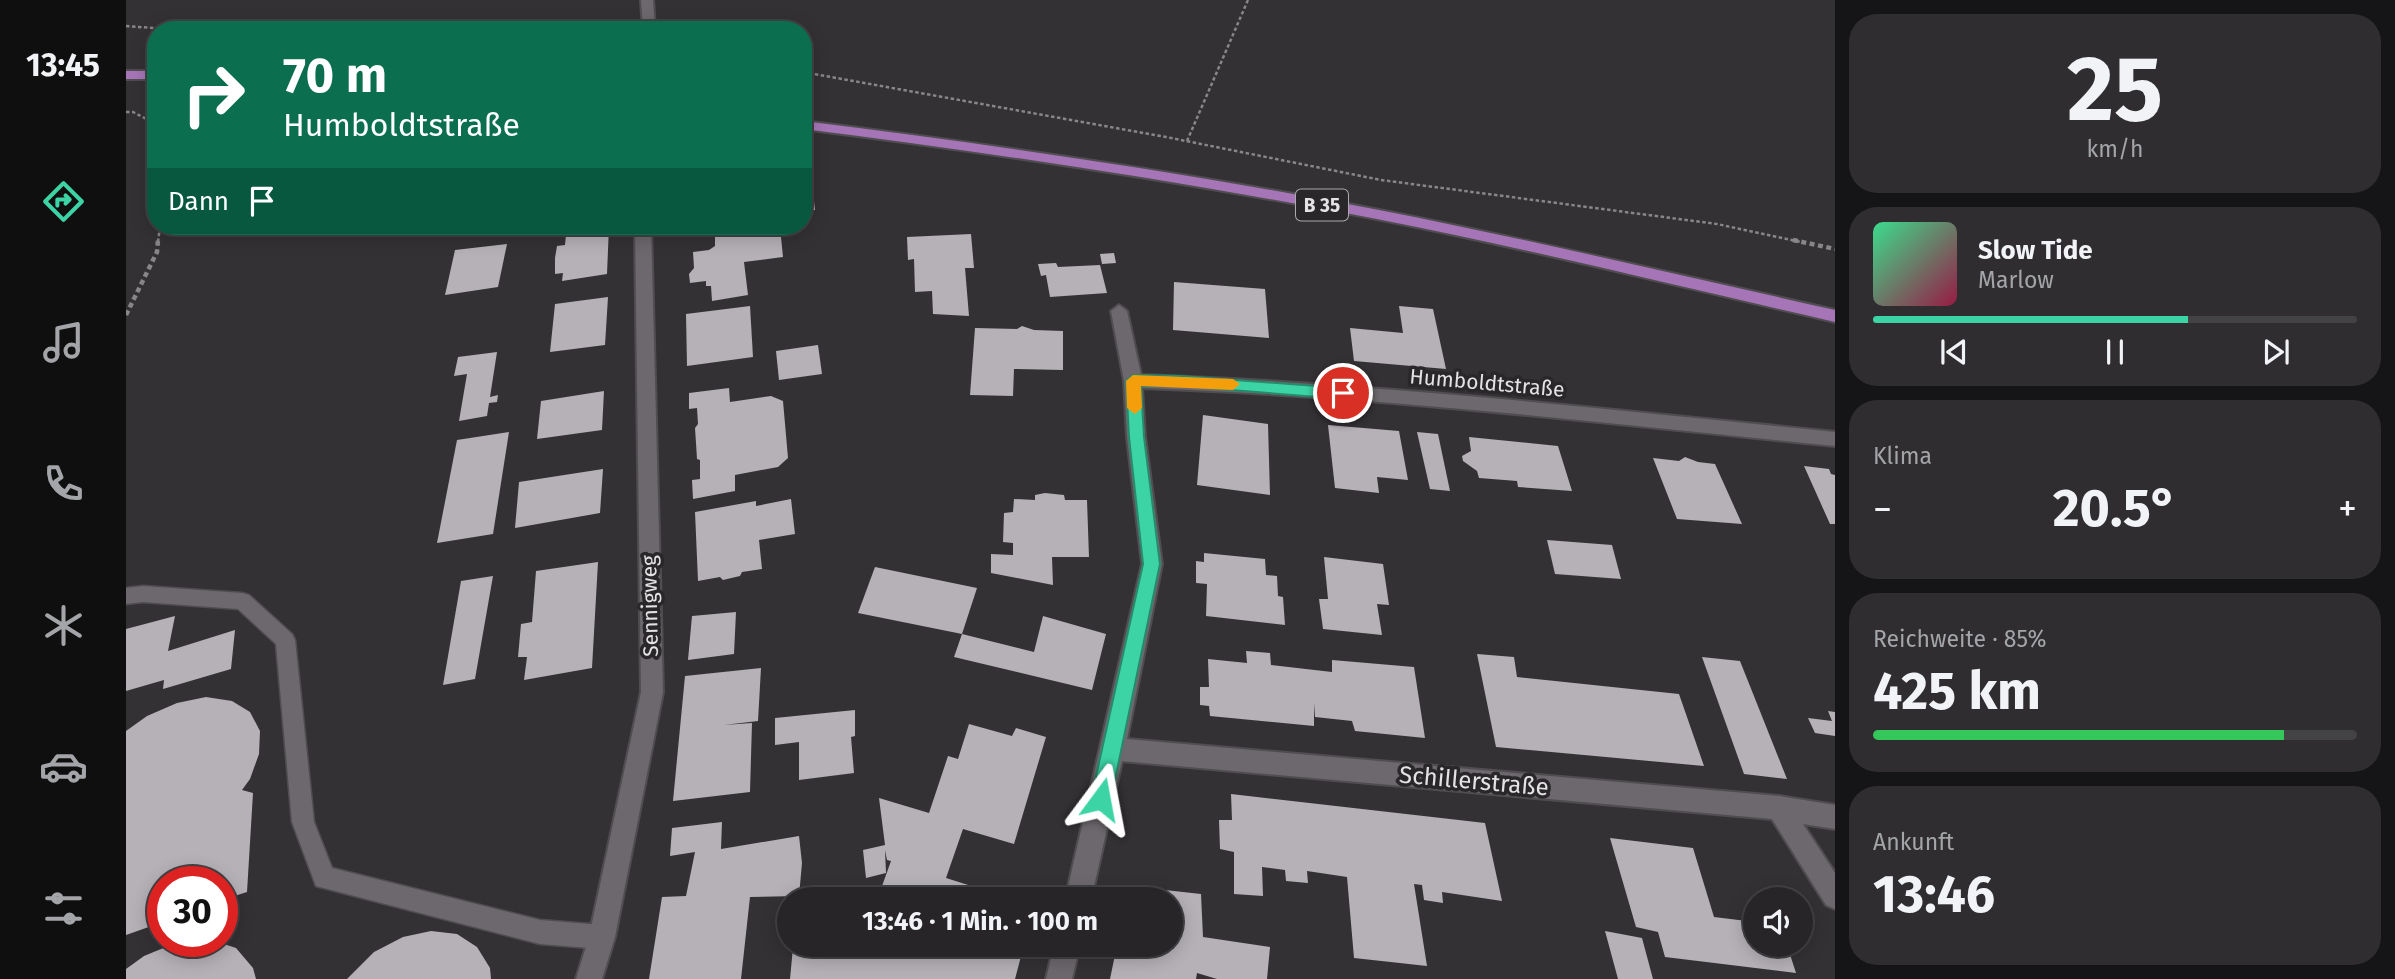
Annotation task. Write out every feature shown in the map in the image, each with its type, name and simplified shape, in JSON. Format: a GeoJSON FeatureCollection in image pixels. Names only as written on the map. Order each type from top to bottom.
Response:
{"type":"FeatureCollection","features":[{"type":"Feature","properties":{"kind":"main road"},"geometry":{"type":"LineString","coordinates":[[126,75],[147,75]]}},
{"type":"Feature","properties":{"kind":"main road","name":"B 35"},"geometry":{"type":"LineString","coordinates":[[812,126],[916,138],[1213,184],[1460,231],[1835,316]]}},
{"type":"Feature","properties":{"kind":"street"},"geometry":{"type":"LineString","coordinates":[[647,0],[648,21]]}},
{"type":"Feature","properties":{"kind":"street","name":"Sennigweg"},"geometry":{"type":"LineString","coordinates":[[589,979],[602,937],[652,692],[643,235]]}},
{"type":"Feature","properties":{"kind":"street"},"geometry":{"type":"LineString","coordinates":[[1081,887],[1152,564],[1136,437],[1133,381],[1119,311]]}},
{"type":"Feature","properties":{"kind":"street","name":"Humboldtstraße"},"geometry":{"type":"LineString","coordinates":[[1133,381],[1193,382],[1362,395],[1835,439]]}},
{"type":"Feature","properties":{"kind":"street","name":"Schillerstraße"},"geometry":{"type":"LineString","coordinates":[[1113,749],[1779,808],[1835,817]]}},
{"type":"Feature","properties":{"kind":"street"},"geometry":{"type":"LineString","coordinates":[[1779,808],[1835,896]]}},
{"type":"Feature","properties":{"kind":"street"},"geometry":{"type":"LineString","coordinates":[[1059,979],[1064,957]]}},
{"type":"Feature","properties":{"kind":"lane"},"geometry":{"type":"LineString","coordinates":[[126,596],[143,594],[242,601],[285,640],[303,822],[324,878],[540,932],[602,937]]}},
{"type":"Feature","properties":{"kind":"path"},"geometry":{"type":"LineString","coordinates":[[1187,141],[1248,0]]}},
{"type":"Feature","properties":{"kind":"path"},"geometry":{"type":"LineString","coordinates":[[126,26],[147,28]]}},
{"type":"Feature","properties":{"kind":"path"},"geometry":{"type":"LineString","coordinates":[[812,74],[1187,141],[1381,180],[1717,224],[1835,249]]}},
{"type":"Feature","properties":{"kind":"path"},"geometry":{"type":"LineString","coordinates":[[126,112],[133,112],[147,119]]}},
{"type":"Feature","properties":{"kind":"path"},"geometry":{"type":"LineString","coordinates":[[126,315],[158,252],[159,235]]}},
{"type":"Feature","properties":{"kind":"building"},"geometry":{"type":"Polygon","coordinates":[[[812,185],[815,210],[812,210],[812,185]]]}},
{"type":"Feature","properties":{"kind":"building"},"geometry":{"type":"Polygon","coordinates":[[[971,234],[974,268],[965,268],[969,316],[933,314],[932,291],[915,292],[914,259],[908,260],[907,237],[971,234]]]}},
{"type":"Feature","properties":{"kind":"building"},"geometry":{"type":"Polygon","coordinates":[[[566,235],[609,235],[607,274],[562,281],[563,273],[555,274],[555,258],[557,246],[565,245],[566,235]]]}},
{"type":"Feature","properties":{"kind":"building"},"geometry":{"type":"Polygon","coordinates":[[[781,235],[783,257],[744,262],[748,295],[712,301],[711,286],[706,286],[706,281],[690,283],[689,274],[694,268],[693,252],[709,250],[715,246],[715,236],[781,235]]]}},
{"type":"Feature","properties":{"kind":"building"},"geometry":{"type":"Polygon","coordinates":[[[507,244],[498,287],[445,295],[455,250],[507,244]]]}},
{"type":"Feature","properties":{"kind":"building"},"geometry":{"type":"Polygon","coordinates":[[[1114,253],[1116,263],[1102,264],[1100,254],[1114,253]]]}},
{"type":"Feature","properties":{"kind":"building"},"geometry":{"type":"Polygon","coordinates":[[[1056,263],[1058,267],[1100,265],[1107,293],[1050,297],[1046,275],[1041,276],[1038,264],[1056,263]]]}},
{"type":"Feature","properties":{"kind":"building"},"geometry":{"type":"Polygon","coordinates":[[[1174,282],[1265,289],[1269,338],[1173,330],[1174,282]]]}},
{"type":"Feature","properties":{"kind":"building"},"geometry":{"type":"Polygon","coordinates":[[[608,297],[605,345],[550,352],[555,304],[608,297]]]}},
{"type":"Feature","properties":{"kind":"building"},"geometry":{"type":"Polygon","coordinates":[[[750,306],[753,357],[687,366],[686,314],[750,306]]]}},
{"type":"Feature","properties":{"kind":"building"},"geometry":{"type":"Polygon","coordinates":[[[1399,306],[1433,309],[1446,369],[1354,361],[1350,328],[1403,333],[1399,306]]]}},
{"type":"Feature","properties":{"kind":"building"},"geometry":{"type":"Polygon","coordinates":[[[1022,326],[1034,330],[1063,331],[1063,370],[1014,369],[1013,396],[970,395],[975,328],[1017,329],[1022,326]]]}},
{"type":"Feature","properties":{"kind":"building"},"geometry":{"type":"Polygon","coordinates":[[[818,345],[822,374],[779,380],[776,351],[818,345]]]}},
{"type":"Feature","properties":{"kind":"building"},"geometry":{"type":"Polygon","coordinates":[[[497,352],[490,397],[498,395],[497,402],[489,403],[487,416],[459,421],[467,374],[454,376],[458,357],[497,352]]]}},
{"type":"Feature","properties":{"kind":"building"},"geometry":{"type":"Polygon","coordinates":[[[729,388],[730,402],[771,396],[783,401],[788,458],[778,467],[735,475],[735,491],[693,499],[692,480],[700,479],[700,460],[697,459],[695,428],[698,424],[697,408],[689,409],[689,393],[729,388]]]}},
{"type":"Feature","properties":{"kind":"building"},"geometry":{"type":"Polygon","coordinates":[[[604,391],[602,430],[537,439],[541,401],[604,391]]]}},
{"type":"Feature","properties":{"kind":"building"},"geometry":{"type":"Polygon","coordinates":[[[1203,415],[1268,424],[1270,495],[1197,485],[1203,415]]]}},
{"type":"Feature","properties":{"kind":"building"},"geometry":{"type":"Polygon","coordinates":[[[1328,425],[1399,431],[1408,480],[1377,477],[1379,493],[1335,488],[1328,425]]]}},
{"type":"Feature","properties":{"kind":"building"},"geometry":{"type":"Polygon","coordinates":[[[509,432],[493,534],[437,543],[457,440],[509,432]]]}},
{"type":"Feature","properties":{"kind":"building"},"geometry":{"type":"Polygon","coordinates":[[[1417,432],[1438,434],[1450,491],[1430,489],[1417,432]]]}},
{"type":"Feature","properties":{"kind":"building"},"geometry":{"type":"Polygon","coordinates":[[[1469,437],[1558,446],[1572,491],[1518,487],[1517,481],[1479,478],[1477,471],[1463,461],[1462,456],[1471,451],[1469,437]]]}},
{"type":"Feature","properties":{"kind":"building"},"geometry":{"type":"Polygon","coordinates":[[[1685,457],[1715,464],[1742,524],[1677,519],[1653,458],[1679,461],[1685,457]]]}},
{"type":"Feature","properties":{"kind":"building"},"geometry":{"type":"Polygon","coordinates":[[[1804,466],[1829,469],[1831,474],[1835,475],[1835,524],[1830,524],[1804,466]]]}},
{"type":"Feature","properties":{"kind":"building"},"geometry":{"type":"Polygon","coordinates":[[[603,469],[600,513],[515,528],[519,482],[603,469]]]}},
{"type":"Feature","properties":{"kind":"building"},"geometry":{"type":"Polygon","coordinates":[[[1035,495],[1064,495],[1065,500],[1087,500],[1089,557],[1052,557],[1053,585],[991,573],[991,554],[1013,555],[1013,543],[1003,542],[1004,513],[1013,512],[1014,499],[1035,500],[1035,495]]]}},
{"type":"Feature","properties":{"kind":"building"},"geometry":{"type":"Polygon","coordinates":[[[791,499],[795,534],[759,540],[762,569],[742,572],[740,576],[723,580],[720,577],[698,581],[695,512],[756,501],[756,506],[791,499]]]}},
{"type":"Feature","properties":{"kind":"building"},"geometry":{"type":"Polygon","coordinates":[[[1547,540],[1612,545],[1621,579],[1555,574],[1547,540]]]}},
{"type":"Feature","properties":{"kind":"building"},"geometry":{"type":"Polygon","coordinates":[[[1204,553],[1265,559],[1266,575],[1277,576],[1278,596],[1283,597],[1285,625],[1206,616],[1207,584],[1196,583],[1196,561],[1204,562],[1204,553]]]}},
{"type":"Feature","properties":{"kind":"building"},"geometry":{"type":"Polygon","coordinates":[[[1324,557],[1383,564],[1389,605],[1377,604],[1382,635],[1323,629],[1319,599],[1328,599],[1324,557]]]}},
{"type":"Feature","properties":{"kind":"building"},"geometry":{"type":"Polygon","coordinates":[[[598,562],[592,668],[524,680],[527,657],[518,657],[521,624],[532,622],[536,571],[598,562]]]}},
{"type":"Feature","properties":{"kind":"building"},"geometry":{"type":"Polygon","coordinates":[[[875,567],[977,588],[962,634],[858,613],[875,567]]]}},
{"type":"Feature","properties":{"kind":"building"},"geometry":{"type":"Polygon","coordinates":[[[493,576],[475,679],[443,685],[461,581],[493,576]]]}},
{"type":"Feature","properties":{"kind":"building"},"geometry":{"type":"Polygon","coordinates":[[[736,612],[734,654],[688,660],[692,616],[736,612]]]}},
{"type":"Feature","properties":{"kind":"building"},"geometry":{"type":"Polygon","coordinates":[[[175,616],[168,651],[235,630],[231,669],[163,689],[164,680],[126,691],[126,629],[175,616]]]}},
{"type":"Feature","properties":{"kind":"building"},"geometry":{"type":"Polygon","coordinates":[[[1043,616],[1106,634],[1092,690],[954,657],[962,634],[1034,652],[1043,616]]]}},
{"type":"Feature","properties":{"kind":"building"},"geometry":{"type":"Polygon","coordinates":[[[1246,651],[1270,653],[1271,665],[1332,672],[1332,660],[1414,667],[1425,738],[1355,731],[1352,721],[1315,717],[1314,703],[1314,726],[1210,716],[1209,706],[1200,705],[1200,687],[1209,687],[1208,659],[1247,663],[1246,651]]]}},
{"type":"Feature","properties":{"kind":"building"},"geometry":{"type":"Polygon","coordinates":[[[1477,654],[1514,657],[1517,677],[1679,694],[1704,766],[1496,747],[1477,654]]]}},
{"type":"Feature","properties":{"kind":"building"},"geometry":{"type":"Polygon","coordinates":[[[1702,657],[1740,661],[1787,779],[1744,774],[1702,657]]]}},
{"type":"Feature","properties":{"kind":"building"},"geometry":{"type":"Polygon","coordinates":[[[761,668],[758,721],[724,725],[752,723],[750,792],[673,801],[685,676],[761,668]]]}},
{"type":"Feature","properties":{"kind":"building"},"geometry":{"type":"Polygon","coordinates":[[[206,697],[232,701],[250,712],[260,731],[259,754],[250,779],[242,790],[253,793],[247,892],[238,895],[238,866],[147,866],[147,928],[126,935],[126,731],[147,716],[177,703],[206,697]]]}},
{"type":"Feature","properties":{"kind":"building"},"geometry":{"type":"Polygon","coordinates":[[[855,710],[855,736],[851,737],[854,773],[799,780],[799,742],[775,745],[775,718],[855,710]]]}},
{"type":"Feature","properties":{"kind":"building"},"geometry":{"type":"Polygon","coordinates":[[[1828,711],[1835,712],[1835,736],[1815,733],[1808,718],[1832,721],[1828,711]]]}},
{"type":"Feature","properties":{"kind":"building"},"geometry":{"type":"Polygon","coordinates":[[[969,724],[1012,736],[1016,728],[1046,737],[1014,844],[963,829],[946,878],[975,887],[882,887],[891,861],[887,860],[885,850],[886,873],[866,878],[863,850],[885,845],[879,798],[929,813],[948,756],[958,759],[969,724]]]}},
{"type":"Feature","properties":{"kind":"building"},"geometry":{"type":"Polygon","coordinates":[[[1231,794],[1485,823],[1502,901],[1442,892],[1443,903],[1424,900],[1422,885],[1414,884],[1427,966],[1354,958],[1347,877],[1307,871],[1308,883],[1286,881],[1285,870],[1262,867],[1263,896],[1234,894],[1234,852],[1220,849],[1219,820],[1232,820],[1231,794]]]}},
{"type":"Feature","properties":{"kind":"building"},"geometry":{"type":"Polygon","coordinates":[[[722,822],[721,849],[799,836],[802,863],[800,887],[777,887],[777,896],[750,897],[741,979],[649,979],[662,897],[686,896],[695,852],[670,856],[672,828],[722,822]]]}},
{"type":"Feature","properties":{"kind":"building"},"geometry":{"type":"Polygon","coordinates":[[[1610,838],[1693,848],[1714,917],[1743,921],[1743,957],[1791,957],[1796,973],[1665,957],[1658,932],[1636,927],[1610,838]]]}},
{"type":"Feature","properties":{"kind":"building"},"geometry":{"type":"Polygon","coordinates":[[[1183,892],[1201,894],[1203,937],[1270,947],[1267,979],[1217,979],[1197,973],[1196,979],[1110,979],[1115,957],[1183,957],[1183,892]]]}},
{"type":"Feature","properties":{"kind":"building"},"geometry":{"type":"Polygon","coordinates":[[[431,931],[457,934],[477,947],[490,968],[491,979],[347,979],[374,952],[403,937],[431,931]]]}},
{"type":"Feature","properties":{"kind":"building"},"geometry":{"type":"Polygon","coordinates":[[[1605,931],[1642,938],[1653,979],[1618,979],[1605,931]]]}},
{"type":"Feature","properties":{"kind":"building"},"geometry":{"type":"Polygon","coordinates":[[[238,950],[253,968],[256,979],[126,979],[126,969],[144,956],[238,957],[238,950]]]}},
{"type":"Feature","properties":{"kind":"building"},"geometry":{"type":"Polygon","coordinates":[[[792,957],[1021,957],[1015,979],[790,979],[792,957]]]}},
{"type":"Feature","properties":{"kind":"slow traffic"},"geometry":{"type":"LineString","coordinates":[[1135,408],[1133,381],[1233,384]]}},
{"type":"Feature","properties":{"kind":"route"},"geometry":{"type":"LineString","coordinates":[[1101,799],[1152,564],[1136,437],[1133,381],[1181,381],[1343,393]]}}]}
